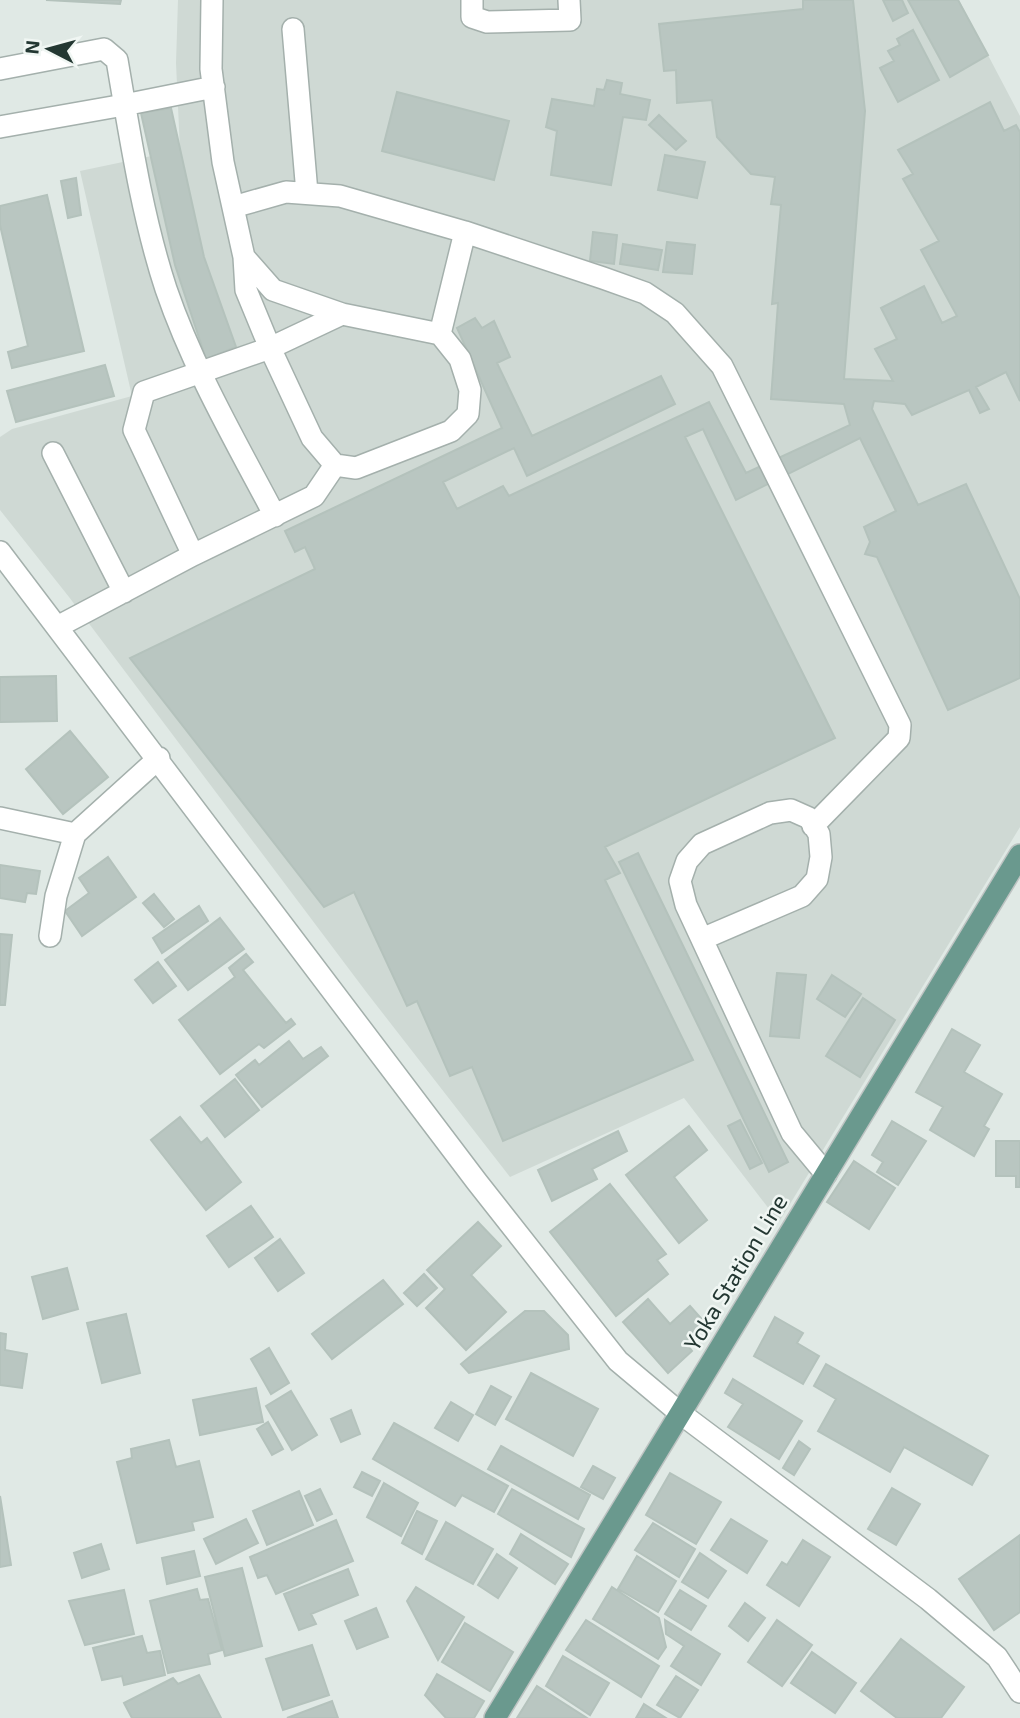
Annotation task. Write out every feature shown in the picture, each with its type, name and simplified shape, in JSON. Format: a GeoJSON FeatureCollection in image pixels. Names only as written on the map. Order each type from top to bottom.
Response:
{"type":"FeatureCollection","features":[{"type":"Feature","properties":{"kind":"main road","name":"Yoka Station Line"},"geometry":{"type":"LineString","coordinates":[[495,1718],[1020,855]]}},
{"type":"Feature","properties":{"kind":"street"},"geometry":{"type":"LineString","coordinates":[[212,0],[211,69],[223,162],[244,257],[246,290],[312,438],[335,465],[356,468],[451,431],[468,414],[470,390],[460,359],[440,334],[342,314],[273,290],[244,257]]}},
{"type":"Feature","properties":{"kind":"street"},"geometry":{"type":"LineString","coordinates":[[472,0],[472,17],[487,22],[570,20],[569,0]]}},
{"type":"Feature","properties":{"kind":"street"},"geometry":{"type":"LineString","coordinates":[[293,29],[307,193]]}},
{"type":"Feature","properties":{"kind":"street"},"geometry":{"type":"LineString","coordinates":[[0,69],[104,49],[117,60],[150,230],[166,290],[200,372],[275,516]]}},
{"type":"Feature","properties":{"kind":"street"},"geometry":{"type":"LineString","coordinates":[[0,127],[124,106],[214,87]]}},
{"type":"Feature","properties":{"kind":"street"},"geometry":{"type":"LineString","coordinates":[[233,206],[286,192],[340,196],[465,232],[645,293],[675,313],[722,366],[900,725],[899,738],[813,826]]}},
{"type":"Feature","properties":{"kind":"street"},"geometry":{"type":"LineString","coordinates":[[440,334],[465,232]]}},
{"type":"Feature","properties":{"kind":"street"},"geometry":{"type":"LineString","coordinates":[[193,555],[134,430],[144,392],[270,348],[342,314]]}},
{"type":"Feature","properties":{"kind":"street"},"geometry":{"type":"LineString","coordinates":[[53,453],[124,592]]}},
{"type":"Feature","properties":{"kind":"street"},"geometry":{"type":"LineString","coordinates":[[57,627],[193,555],[314,496],[335,465]]}},
{"type":"Feature","properties":{"kind":"street"},"geometry":{"type":"LineString","coordinates":[[0,552],[159,758],[477,1182],[618,1360],[680,1413],[928,1599],[997,1657],[1020,1692]]}},
{"type":"Feature","properties":{"kind":"street"},"geometry":{"type":"LineString","coordinates":[[50,936],[56,897],[75,834],[159,758]]}},
{"type":"Feature","properties":{"kind":"street"},"geometry":{"type":"LineString","coordinates":[[702,939],[802,896],[817,879],[821,857],[819,834],[808,818],[791,810],[770,813],[702,844],[687,861],[680,881],[686,905],[792,1133],[826,1174]]}},
{"type":"Feature","properties":{"kind":"street"},"geometry":{"type":"LineString","coordinates":[[0,818],[75,834]]}},
{"type":"Feature","properties":{"kind":"shaded area"},"geometry":{"type":"Polygon","coordinates":[[[178,0],[959,0],[1020,116],[1020,827],[779,1222],[684,1098],[510,1177],[0,510],[0,437],[12,429],[132,396],[80,171],[180,150],[176,63],[178,0]]]}},
{"type":"Feature","properties":{"kind":"building"},"geometry":{"type":"Polygon","coordinates":[[[46,0],[121,0],[120,4],[46,0]]]}},
{"type":"Feature","properties":{"kind":"building"},"geometry":{"type":"Polygon","coordinates":[[[803,0],[853,0],[865,111],[844,379],[893,381],[875,349],[897,339],[881,308],[924,286],[942,323],[957,316],[921,250],[939,241],[903,179],[913,174],[898,150],[990,102],[1004,131],[1016,125],[1020,132],[1020,401],[1006,372],[976,387],[989,409],[980,413],[969,390],[912,415],[905,404],[874,401],[872,409],[918,505],[966,484],[1020,599],[1020,678],[948,710],[877,557],[865,554],[870,542],[864,527],[896,511],[860,438],[736,500],[703,429],[685,437],[835,738],[605,847],[620,873],[605,880],[693,1060],[503,1141],[472,1067],[450,1076],[417,1001],[407,1006],[354,892],[324,907],[130,658],[315,569],[305,547],[295,552],[285,531],[502,428],[457,328],[475,318],[482,328],[494,321],[510,357],[497,363],[532,436],[661,376],[675,404],[527,476],[514,448],[443,482],[457,509],[503,486],[509,496],[709,402],[746,473],[850,425],[844,404],[771,399],[778,303],[772,304],[781,205],[771,204],[775,177],[751,174],[717,137],[712,100],[677,103],[676,70],[664,71],[659,24],[803,9],[803,0]]]}},
{"type":"Feature","properties":{"kind":"building"},"geometry":{"type":"Polygon","coordinates":[[[883,0],[902,0],[908,13],[893,21],[883,0]]]}},
{"type":"Feature","properties":{"kind":"building"},"geometry":{"type":"Polygon","coordinates":[[[908,0],[958,0],[988,55],[950,77],[908,0]]]}},
{"type":"Feature","properties":{"kind":"building"},"geometry":{"type":"Polygon","coordinates":[[[913,30],[939,80],[898,102],[880,68],[894,61],[888,51],[900,45],[897,39],[913,30]]]}},
{"type":"Feature","properties":{"kind":"building"},"geometry":{"type":"Polygon","coordinates":[[[607,80],[622,83],[620,94],[650,100],[646,120],[623,117],[611,185],[551,175],[557,131],[546,127],[552,99],[594,106],[597,89],[604,90],[607,80]]]}},
{"type":"Feature","properties":{"kind":"building"},"geometry":{"type":"Polygon","coordinates":[[[397,92],[509,121],[494,180],[382,151],[397,92]]]}},
{"type":"Feature","properties":{"kind":"building"},"geometry":{"type":"Polygon","coordinates":[[[171,108],[204,257],[236,347],[206,359],[175,265],[141,113],[171,108]]]}},
{"type":"Feature","properties":{"kind":"building"},"geometry":{"type":"Polygon","coordinates":[[[659,115],[686,141],[676,150],[649,125],[659,115]]]}},
{"type":"Feature","properties":{"kind":"building"},"geometry":{"type":"Polygon","coordinates":[[[665,155],[705,162],[697,198],[658,190],[665,155]]]}},
{"type":"Feature","properties":{"kind":"building"},"geometry":{"type":"Polygon","coordinates":[[[76,178],[81,215],[68,218],[61,181],[76,178]]]}},
{"type":"Feature","properties":{"kind":"building"},"geometry":{"type":"Polygon","coordinates":[[[47,195],[84,351],[12,368],[8,352],[28,346],[0,225],[0,206],[47,195]]]}},
{"type":"Feature","properties":{"kind":"building"},"geometry":{"type":"Polygon","coordinates":[[[593,232],[617,235],[614,264],[590,261],[593,232]]]}},
{"type":"Feature","properties":{"kind":"building"},"geometry":{"type":"Polygon","coordinates":[[[667,242],[695,245],[692,274],[663,272],[667,242]]]}},
{"type":"Feature","properties":{"kind":"building"},"geometry":{"type":"Polygon","coordinates":[[[623,244],[662,250],[658,270],[620,264],[623,244]]]}},
{"type":"Feature","properties":{"kind":"building"},"geometry":{"type":"Polygon","coordinates":[[[105,365],[114,396],[16,422],[7,391],[105,365]]]}},
{"type":"Feature","properties":{"kind":"building"},"geometry":{"type":"Polygon","coordinates":[[[56,676],[57,721],[0,722],[0,677],[56,676]]]}},
{"type":"Feature","properties":{"kind":"building"},"geometry":{"type":"Polygon","coordinates":[[[70,731],[108,777],[63,814],[26,769],[70,731]]]}},
{"type":"Feature","properties":{"kind":"building"},"geometry":{"type":"Polygon","coordinates":[[[638,853],[788,1162],[769,1172],[619,862],[638,853]]]}},
{"type":"Feature","properties":{"kind":"building"},"geometry":{"type":"Polygon","coordinates":[[[108,857],[136,897],[82,936],[65,911],[89,893],[79,878],[108,857]]]}},
{"type":"Feature","properties":{"kind":"building"},"geometry":{"type":"Polygon","coordinates":[[[0,865],[40,871],[36,894],[27,893],[25,902],[0,898],[0,865]]]}},
{"type":"Feature","properties":{"kind":"building"},"geometry":{"type":"Polygon","coordinates":[[[154,894],[174,919],[164,927],[143,903],[154,894]]]}},
{"type":"Feature","properties":{"kind":"building"},"geometry":{"type":"Polygon","coordinates":[[[199,906],[208,921],[162,953],[153,938],[199,906]]]}},
{"type":"Feature","properties":{"kind":"building"},"geometry":{"type":"Polygon","coordinates":[[[220,918],[244,949],[188,990],[165,960],[220,918]]]}},
{"type":"Feature","properties":{"kind":"building"},"geometry":{"type":"Polygon","coordinates":[[[0,934],[12,935],[5,1005],[0,1005],[0,934]]]}},
{"type":"Feature","properties":{"kind":"building"},"geometry":{"type":"Polygon","coordinates":[[[246,954],[253,962],[243,970],[286,1023],[291,1019],[295,1024],[264,1048],[259,1044],[220,1074],[179,1020],[235,977],[229,968],[246,954]]]}},
{"type":"Feature","properties":{"kind":"building"},"geometry":{"type":"Polygon","coordinates":[[[158,962],[176,986],[153,1003],[135,980],[158,962]]]}},
{"type":"Feature","properties":{"kind":"building"},"geometry":{"type":"Polygon","coordinates":[[[777,973],[806,975],[799,1038],[770,1036],[777,973]]]}},
{"type":"Feature","properties":{"kind":"building"},"geometry":{"type":"Polygon","coordinates":[[[832,975],[861,994],[845,1017],[817,999],[832,975]]]}},
{"type":"Feature","properties":{"kind":"building"},"geometry":{"type":"Polygon","coordinates":[[[863,998],[895,1020],[860,1077],[826,1056],[863,998]]]}},
{"type":"Feature","properties":{"kind":"building"},"geometry":{"type":"Polygon","coordinates":[[[952,1029],[980,1045],[964,1072],[1002,1094],[984,1126],[989,1129],[974,1156],[930,1130],[943,1107],[916,1092],[952,1029]]]}},
{"type":"Feature","properties":{"kind":"building"},"geometry":{"type":"Polygon","coordinates":[[[289,1041],[303,1059],[321,1047],[328,1056],[262,1107],[236,1075],[255,1060],[259,1065],[289,1041]]]}},
{"type":"Feature","properties":{"kind":"building"},"geometry":{"type":"Polygon","coordinates":[[[235,1079],[259,1110],[225,1137],[201,1106],[235,1079]]]}},
{"type":"Feature","properties":{"kind":"building"},"geometry":{"type":"Polygon","coordinates":[[[180,1117],[201,1143],[207,1138],[241,1182],[206,1210],[151,1140],[180,1117]]]}},
{"type":"Feature","properties":{"kind":"building"},"geometry":{"type":"Polygon","coordinates":[[[740,1120],[762,1163],[750,1169],[728,1126],[740,1120]]]}},
{"type":"Feature","properties":{"kind":"building"},"geometry":{"type":"Polygon","coordinates":[[[892,1121],[926,1141],[898,1185],[877,1172],[883,1162],[872,1155],[892,1121]]]}},
{"type":"Feature","properties":{"kind":"building"},"geometry":{"type":"Polygon","coordinates":[[[689,1126],[707,1150],[674,1177],[707,1220],[679,1243],[626,1175],[689,1126]]]}},
{"type":"Feature","properties":{"kind":"building"},"geometry":{"type":"Polygon","coordinates":[[[618,1131],[627,1151],[592,1169],[597,1179],[552,1201],[538,1170],[618,1131]]]}},
{"type":"Feature","properties":{"kind":"building"},"geometry":{"type":"Polygon","coordinates":[[[996,1141],[1020,1141],[1020,1187],[1016,1187],[1016,1176],[996,1176],[996,1141]]]}},
{"type":"Feature","properties":{"kind":"building"},"geometry":{"type":"Polygon","coordinates":[[[854,1161],[895,1188],[869,1229],[827,1202],[854,1161]]]}},
{"type":"Feature","properties":{"kind":"building"},"geometry":{"type":"Polygon","coordinates":[[[610,1184],[666,1254],[657,1260],[668,1274],[616,1316],[550,1232],[610,1184]]]}},
{"type":"Feature","properties":{"kind":"building"},"geometry":{"type":"Polygon","coordinates":[[[251,1206],[273,1237],[229,1267],[207,1236],[251,1206]]]}},
{"type":"Feature","properties":{"kind":"building"},"geometry":{"type":"Polygon","coordinates":[[[478,1222],[501,1246],[471,1275],[506,1312],[466,1350],[426,1308],[445,1289],[427,1270],[478,1222]]]}},
{"type":"Feature","properties":{"kind":"building"},"geometry":{"type":"Polygon","coordinates":[[[280,1239],[304,1273],[278,1291],[255,1258],[280,1239]]]}},
{"type":"Feature","properties":{"kind":"building"},"geometry":{"type":"Polygon","coordinates":[[[67,1268],[78,1309],[43,1319],[32,1277],[67,1268]]]}},
{"type":"Feature","properties":{"kind":"building"},"geometry":{"type":"Polygon","coordinates":[[[424,1274],[437,1288],[417,1306],[404,1293],[424,1274]]]}},
{"type":"Feature","properties":{"kind":"building"},"geometry":{"type":"Polygon","coordinates":[[[383,1280],[403,1304],[332,1359],[312,1334],[383,1280]]]}},
{"type":"Feature","properties":{"kind":"building"},"geometry":{"type":"Polygon","coordinates":[[[648,1299],[670,1324],[690,1306],[706,1324],[685,1342],[692,1351],[668,1373],[623,1322],[648,1299]]]}},
{"type":"Feature","properties":{"kind":"building"},"geometry":{"type":"Polygon","coordinates":[[[525,1311],[544,1311],[568,1335],[569,1349],[469,1373],[461,1364],[525,1311]]]}},
{"type":"Feature","properties":{"kind":"building"},"geometry":{"type":"Polygon","coordinates":[[[126,1314],[140,1373],[102,1383],[87,1323],[126,1314]]]}},
{"type":"Feature","properties":{"kind":"building"},"geometry":{"type":"Polygon","coordinates":[[[775,1317],[803,1333],[797,1343],[819,1356],[803,1384],[754,1356],[775,1317]]]}},
{"type":"Feature","properties":{"kind":"building"},"geometry":{"type":"Polygon","coordinates":[[[0,1333],[6,1334],[5,1350],[27,1354],[22,1388],[0,1385],[0,1333]]]}},
{"type":"Feature","properties":{"kind":"building"},"geometry":{"type":"Polygon","coordinates":[[[269,1348],[289,1383],[271,1394],[251,1359],[269,1348]]]}},
{"type":"Feature","properties":{"kind":"building"},"geometry":{"type":"Polygon","coordinates":[[[826,1364],[988,1456],[972,1485],[904,1447],[890,1472],[818,1431],[836,1399],[814,1386],[826,1364]]]}},
{"type":"Feature","properties":{"kind":"building"},"geometry":{"type":"Polygon","coordinates":[[[531,1373],[598,1409],[573,1456],[506,1419],[531,1373]]]}},
{"type":"Feature","properties":{"kind":"building"},"geometry":{"type":"Polygon","coordinates":[[[733,1379],[802,1421],[779,1459],[728,1427],[743,1404],[725,1393],[733,1379]]]}},
{"type":"Feature","properties":{"kind":"building"},"geometry":{"type":"Polygon","coordinates":[[[491,1386],[511,1397],[495,1425],[476,1414],[491,1386]]]}},
{"type":"Feature","properties":{"kind":"building"},"geometry":{"type":"Polygon","coordinates":[[[256,1388],[263,1422],[200,1435],[193,1400],[256,1388]]]}},
{"type":"Feature","properties":{"kind":"building"},"geometry":{"type":"Polygon","coordinates":[[[291,1391],[317,1435],[292,1450],[266,1406],[291,1391]]]}},
{"type":"Feature","properties":{"kind":"building"},"geometry":{"type":"Polygon","coordinates":[[[451,1402],[473,1415],[458,1441],[435,1428],[451,1402]]]}},
{"type":"Feature","properties":{"kind":"building"},"geometry":{"type":"Polygon","coordinates":[[[351,1410],[360,1434],[341,1442],[331,1419],[351,1410]]]}},
{"type":"Feature","properties":{"kind":"building"},"geometry":{"type":"Polygon","coordinates":[[[268,1422],[283,1449],[272,1455],[257,1429],[268,1422]]]}},
{"type":"Feature","properties":{"kind":"building"},"geometry":{"type":"Polygon","coordinates":[[[394,1423],[508,1486],[494,1512],[462,1495],[455,1506],[373,1459],[394,1423]]]}},
{"type":"Feature","properties":{"kind":"building"},"geometry":{"type":"Polygon","coordinates":[[[169,1440],[176,1467],[199,1461],[213,1517],[192,1522],[194,1530],[137,1543],[117,1462],[132,1458],[131,1449],[169,1440]]]}},
{"type":"Feature","properties":{"kind":"building"},"geometry":{"type":"Polygon","coordinates":[[[799,1441],[810,1449],[794,1475],[783,1468],[799,1441]]]}},
{"type":"Feature","properties":{"kind":"building"},"geometry":{"type":"Polygon","coordinates":[[[501,1446],[590,1495],[578,1519],[488,1469],[501,1446]]]}},
{"type":"Feature","properties":{"kind":"building"},"geometry":{"type":"Polygon","coordinates":[[[593,1466],[615,1478],[603,1499],[581,1487],[593,1466]]]}},
{"type":"Feature","properties":{"kind":"building"},"geometry":{"type":"Polygon","coordinates":[[[362,1472],[380,1481],[372,1496],[354,1487],[362,1472]]]}},
{"type":"Feature","properties":{"kind":"building"},"geometry":{"type":"Polygon","coordinates":[[[670,1473],[721,1502],[696,1544],[646,1515],[670,1473]]]}},
{"type":"Feature","properties":{"kind":"building"},"geometry":{"type":"Polygon","coordinates":[[[384,1483],[418,1503],[401,1536],[367,1517],[384,1483]]]}},
{"type":"Feature","properties":{"kind":"building"},"geometry":{"type":"Polygon","coordinates":[[[892,1488],[920,1504],[896,1545],[868,1529],[892,1488]]]}},
{"type":"Feature","properties":{"kind":"building"},"geometry":{"type":"Polygon","coordinates":[[[320,1489],[332,1514],[317,1521],[305,1496],[320,1489]]]}},
{"type":"Feature","properties":{"kind":"building"},"geometry":{"type":"Polygon","coordinates":[[[512,1489],[584,1529],[571,1557],[498,1514],[512,1489]]]}},
{"type":"Feature","properties":{"kind":"building"},"geometry":{"type":"Polygon","coordinates":[[[299,1491],[313,1525],[267,1545],[253,1511],[299,1491]]]}},
{"type":"Feature","properties":{"kind":"building"},"geometry":{"type":"Polygon","coordinates":[[[0,1496],[11,1565],[0,1567],[0,1496]]]}},
{"type":"Feature","properties":{"kind":"building"},"geometry":{"type":"Polygon","coordinates":[[[417,1511],[437,1521],[422,1554],[402,1543],[417,1511]]]}},
{"type":"Feature","properties":{"kind":"building"},"geometry":{"type":"Polygon","coordinates":[[[246,1519],[258,1543],[216,1564],[204,1539],[246,1519]]]}},
{"type":"Feature","properties":{"kind":"building"},"geometry":{"type":"Polygon","coordinates":[[[731,1519],[767,1541],[747,1573],[711,1550],[731,1519]]]}},
{"type":"Feature","properties":{"kind":"building"},"geometry":{"type":"Polygon","coordinates":[[[336,1520],[353,1561],[276,1594],[267,1575],[258,1578],[250,1557],[336,1520]]]}},
{"type":"Feature","properties":{"kind":"building"},"geometry":{"type":"Polygon","coordinates":[[[446,1522],[493,1549],[473,1584],[426,1559],[446,1522]]]}},
{"type":"Feature","properties":{"kind":"building"},"geometry":{"type":"Polygon","coordinates":[[[653,1523],[695,1549],[679,1577],[635,1550],[653,1523]]]}},
{"type":"Feature","properties":{"kind":"building"},"geometry":{"type":"Polygon","coordinates":[[[521,1534],[568,1564],[555,1584],[510,1554],[521,1534]]]}},
{"type":"Feature","properties":{"kind":"building"},"geometry":{"type":"Polygon","coordinates":[[[1020,1535],[1020,1612],[994,1630],[959,1579],[1020,1535]]]}},
{"type":"Feature","properties":{"kind":"building"},"geometry":{"type":"Polygon","coordinates":[[[803,1540],[830,1557],[799,1606],[767,1585],[782,1562],[787,1565],[803,1540]]]}},
{"type":"Feature","properties":{"kind":"building"},"geometry":{"type":"Polygon","coordinates":[[[101,1544],[109,1569],[82,1578],[74,1553],[101,1544]]]}},
{"type":"Feature","properties":{"kind":"building"},"geometry":{"type":"Polygon","coordinates":[[[194,1551],[200,1576],[167,1584],[162,1558],[194,1551]]]}},
{"type":"Feature","properties":{"kind":"building"},"geometry":{"type":"Polygon","coordinates":[[[700,1553],[726,1571],[708,1598],[682,1582],[700,1553]]]}},
{"type":"Feature","properties":{"kind":"building"},"geometry":{"type":"Polygon","coordinates":[[[497,1554],[517,1568],[498,1598],[478,1585],[497,1554]]]}},
{"type":"Feature","properties":{"kind":"building"},"geometry":{"type":"Polygon","coordinates":[[[637,1556],[676,1581],[658,1612],[618,1589],[637,1556]]]}},
{"type":"Feature","properties":{"kind":"building"},"geometry":{"type":"Polygon","coordinates":[[[242,1568],[262,1646],[225,1656],[205,1577],[242,1568]]]}},
{"type":"Feature","properties":{"kind":"building"},"geometry":{"type":"Polygon","coordinates":[[[348,1569],[358,1595],[311,1614],[316,1624],[299,1630],[284,1594],[348,1569]]]}},
{"type":"Feature","properties":{"kind":"building"},"geometry":{"type":"Polygon","coordinates":[[[416,1587],[464,1617],[438,1660],[407,1601],[416,1587]]]}},
{"type":"Feature","properties":{"kind":"building"},"geometry":{"type":"Polygon","coordinates":[[[612,1587],[659,1618],[666,1647],[658,1659],[593,1619],[612,1587]]]}},
{"type":"Feature","properties":{"kind":"building"},"geometry":{"type":"Polygon","coordinates":[[[197,1589],[200,1600],[208,1599],[222,1650],[208,1654],[210,1664],[168,1673],[150,1601],[197,1589]]]}},
{"type":"Feature","properties":{"kind":"building"},"geometry":{"type":"Polygon","coordinates":[[[124,1590],[134,1634],[85,1645],[69,1601],[124,1590]]]}},
{"type":"Feature","properties":{"kind":"building"},"geometry":{"type":"Polygon","coordinates":[[[680,1590],[706,1606],[691,1630],[665,1614],[680,1590]]]}},
{"type":"Feature","properties":{"kind":"building"},"geometry":{"type":"Polygon","coordinates":[[[745,1603],[765,1618],[748,1641],[729,1626],[745,1603]]]}},
{"type":"Feature","properties":{"kind":"building"},"geometry":{"type":"Polygon","coordinates":[[[376,1608],[388,1637],[357,1649],[345,1621],[376,1608]]]}},
{"type":"Feature","properties":{"kind":"building"},"geometry":{"type":"Polygon","coordinates":[[[586,1620],[659,1666],[641,1697],[566,1650],[586,1620]]]}},
{"type":"Feature","properties":{"kind":"building"},"geometry":{"type":"Polygon","coordinates":[[[665,1620],[720,1654],[701,1685],[671,1666],[684,1646],[666,1634],[665,1620]]]}},
{"type":"Feature","properties":{"kind":"building"},"geometry":{"type":"Polygon","coordinates":[[[777,1620],[812,1645],[782,1686],[748,1662],[777,1620]]]}},
{"type":"Feature","properties":{"kind":"building"},"geometry":{"type":"Polygon","coordinates":[[[465,1623],[513,1652],[490,1691],[442,1662],[465,1623]]]}},
{"type":"Feature","properties":{"kind":"building"},"geometry":{"type":"Polygon","coordinates":[[[142,1636],[147,1653],[160,1651],[165,1675],[124,1685],[122,1676],[102,1680],[93,1648],[142,1636]]]}},
{"type":"Feature","properties":{"kind":"building"},"geometry":{"type":"Polygon","coordinates":[[[901,1639],[964,1687],[941,1718],[897,1718],[861,1691],[901,1639]]]}},
{"type":"Feature","properties":{"kind":"building"},"geometry":{"type":"Polygon","coordinates":[[[312,1645],[329,1695],[283,1710],[266,1659],[312,1645]]]}},
{"type":"Feature","properties":{"kind":"building"},"geometry":{"type":"Polygon","coordinates":[[[812,1652],[856,1683],[835,1713],[791,1683],[812,1652]]]}},
{"type":"Feature","properties":{"kind":"building"},"geometry":{"type":"Polygon","coordinates":[[[563,1656],[609,1683],[590,1715],[546,1686],[563,1656]]]}},
{"type":"Feature","properties":{"kind":"building"},"geometry":{"type":"Polygon","coordinates":[[[437,1674],[484,1701],[474,1718],[446,1718],[425,1695],[437,1674]]]}},
{"type":"Feature","properties":{"kind":"building"},"geometry":{"type":"Polygon","coordinates":[[[199,1675],[221,1718],[132,1718],[124,1703],[173,1678],[178,1684],[199,1675]]]}},
{"type":"Feature","properties":{"kind":"building"},"geometry":{"type":"Polygon","coordinates":[[[676,1676],[698,1690],[680,1718],[657,1705],[676,1676]]]}},
{"type":"Feature","properties":{"kind":"building"},"geometry":{"type":"Polygon","coordinates":[[[537,1686],[587,1718],[517,1718],[537,1686]]]}},
{"type":"Feature","properties":{"kind":"building"},"geometry":{"type":"Polygon","coordinates":[[[332,1701],[338,1718],[287,1718],[332,1701]]]}},
{"type":"Feature","properties":{"kind":"building"},"geometry":{"type":"Polygon","coordinates":[[[644,1704],[666,1718],[636,1718],[644,1704]]]}}]}
